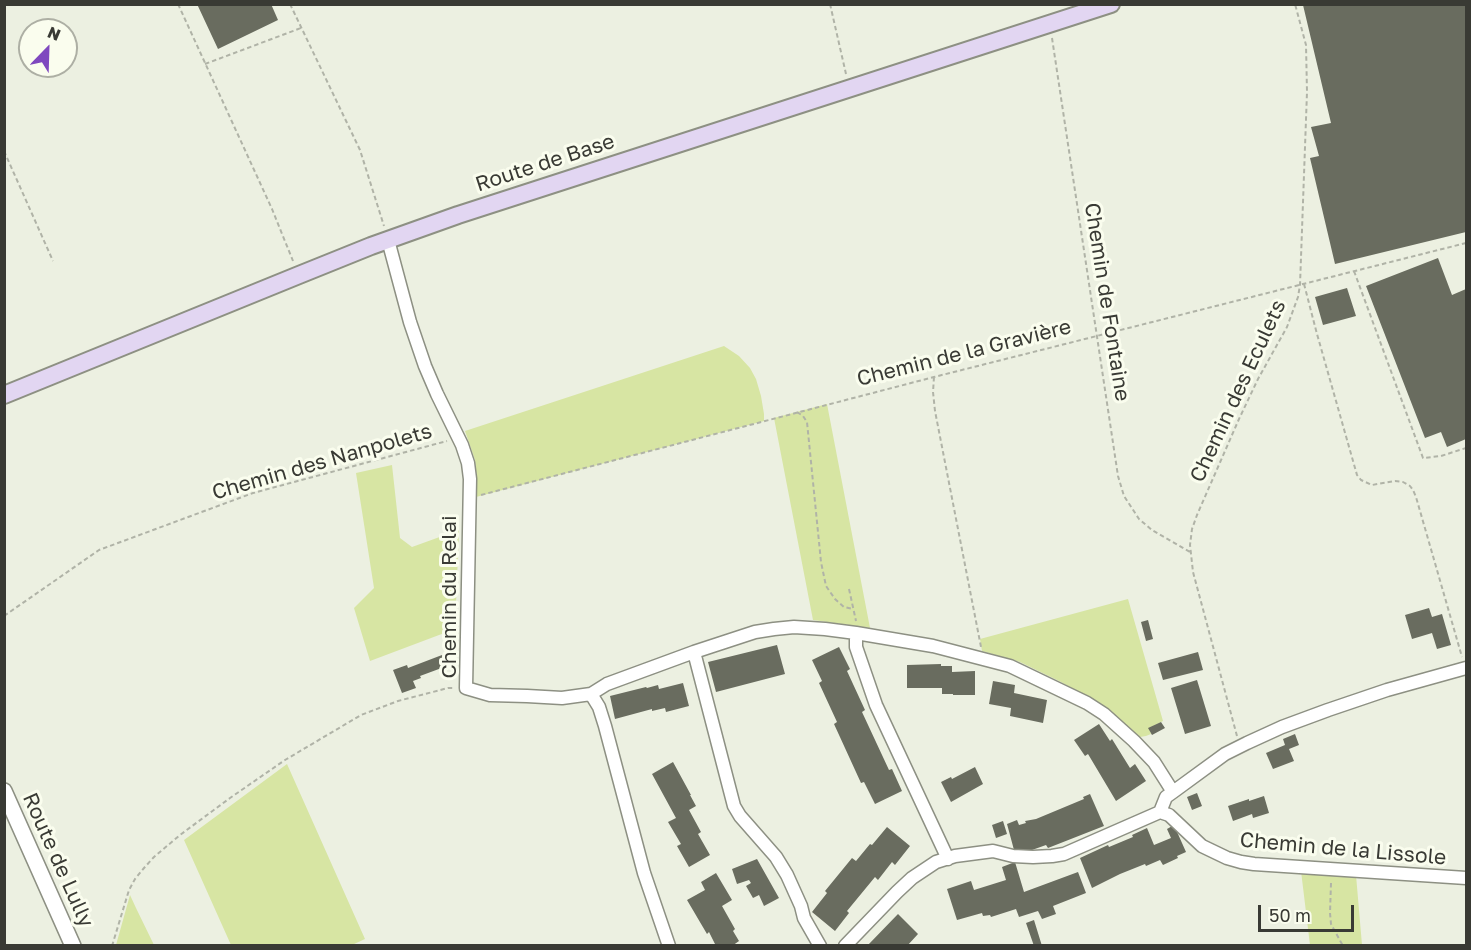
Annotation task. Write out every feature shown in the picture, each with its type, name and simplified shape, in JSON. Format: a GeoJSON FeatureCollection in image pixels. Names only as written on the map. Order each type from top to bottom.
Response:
{"type":"FeatureCollection","features":[{"type":"Feature","properties":{"kind":"main road","name":"Route de Base"},"geometry":{"type":"LineString","coordinates":[[4,395],[388,240],[1111,4]]}},
{"type":"Feature","properties":{"kind":"street","name":"Chemin du Relai"},"geometry":{"type":"LineString","coordinates":[[388,240],[410,322],[425,366],[436,394],[458,436],[468,463],[470,479],[466,688],[490,695],[562,698],[591,694]]}},
{"type":"Feature","properties":{"kind":"street"},"geometry":{"type":"LineString","coordinates":[[669,945],[644,873],[605,726],[599,707],[591,694],[607,684],[740,636],[774,629],[815,628],[933,646],[1010,666],[1087,703],[1104,714],[1154,762],[1173,792]]}},
{"type":"Feature","properties":{"kind":"street"},"geometry":{"type":"LineString","coordinates":[[856,633],[856,647],[876,705],[948,859]]}},
{"type":"Feature","properties":{"kind":"street"},"geometry":{"type":"LineString","coordinates":[[694,652],[734,806],[782,866],[801,906],[804,918],[820,945]]}},
{"type":"Feature","properties":{"kind":"street"},"geometry":{"type":"LineString","coordinates":[[845,945],[912,878],[936,862],[973,853],[993,851],[1013,856],[1033,857],[1064,854],[1160,812],[1166,797],[1226,754],[1240,747],[1328,710],[1387,690],[1466,669]]}},
{"type":"Feature","properties":{"kind":"street","name":"Route de Lully"},"geometry":{"type":"LineString","coordinates":[[4,791],[73,945]]}},
{"type":"Feature","properties":{"kind":"street","name":"Chemin de la Lissole"},"geometry":{"type":"LineString","coordinates":[[1160,812],[1169,815],[1202,846],[1227,858],[1254,864],[1467,878]]}},
{"type":"Feature","properties":{"kind":"path"},"geometry":{"type":"LineString","coordinates":[[178,4],[272,209],[299,275]]}},
{"type":"Feature","properties":{"kind":"path"},"geometry":{"type":"LineString","coordinates":[[290,4],[360,150],[388,240]]}},
{"type":"Feature","properties":{"kind":"path"},"geometry":{"type":"LineString","coordinates":[[830,4],[844,67]]}},
{"type":"Feature","properties":{"kind":"path","name":"Chemin des Eculets"},"geometry":{"type":"LineString","coordinates":[[1240,747],[1193,572],[1190,552],[1192,529],[1197,515],[1258,379],[1287,327],[1298,297],[1307,65],[1303,29],[1295,4]]}},
{"type":"Feature","properties":{"kind":"path","name":"Chemin de Fontaine"},"geometry":{"type":"LineString","coordinates":[[1050,23],[1118,476],[1124,496],[1133,512],[1162,536],[1190,552]]}},
{"type":"Feature","properties":{"kind":"path"},"geometry":{"type":"LineString","coordinates":[[206,64],[301,28]]}},
{"type":"Feature","properties":{"kind":"path"},"geometry":{"type":"LineString","coordinates":[[4,151],[53,261]]}},
{"type":"Feature","properties":{"kind":"path","name":"Chemin de la Gravière"},"geometry":{"type":"LineString","coordinates":[[469,498],[934,376],[1467,243]]}},
{"type":"Feature","properties":{"kind":"path"},"geometry":{"type":"LineString","coordinates":[[1354,271],[1423,458],[1441,456],[1467,448]]}},
{"type":"Feature","properties":{"kind":"path"},"geometry":{"type":"LineString","coordinates":[[1304,284],[1357,476],[1366,483],[1395,481],[1410,486],[1413,490],[1466,669]]}},
{"type":"Feature","properties":{"kind":"path"},"geometry":{"type":"LineString","coordinates":[[934,376],[933,393],[936,411],[984,659]]}},
{"type":"Feature","properties":{"kind":"path"},"geometry":{"type":"LineString","coordinates":[[797,412],[807,422],[821,562],[826,586],[844,607],[853,609]]}},
{"type":"Feature","properties":{"kind":"path","name":"Chemin des Nanpolets"},"geometry":{"type":"LineString","coordinates":[[4,616],[99,550],[253,493],[443,443],[458,436]]}},
{"type":"Feature","properties":{"kind":"path"},"geometry":{"type":"LineString","coordinates":[[849,589],[856,633]]}},
{"type":"Feature","properties":{"kind":"path"},"geometry":{"type":"LineString","coordinates":[[112,945],[129,890],[135,879],[180,835],[230,798],[285,760],[361,714],[448,688],[466,688]]}},
{"type":"Feature","properties":{"kind":"path"},"geometry":{"type":"LineString","coordinates":[[1332,870],[1330,919],[1343,945]]}},
{"type":"Feature","properties":{"kind":"green space"},"geometry":{"type":"Polygon","coordinates":[[[724,346],[739,356],[756,379],[764,421],[476,497],[475,460],[465,431],[724,346]]]}},
{"type":"Feature","properties":{"kind":"green space"},"geometry":{"type":"Polygon","coordinates":[[[827,404],[870,628],[813,620],[774,418],[827,404]]]}},
{"type":"Feature","properties":{"kind":"green space"},"geometry":{"type":"Polygon","coordinates":[[[392,465],[400,538],[412,547],[459,530],[455,629],[370,661],[354,608],[374,588],[356,473],[392,465]]]}},
{"type":"Feature","properties":{"kind":"green space"},"geometry":{"type":"Polygon","coordinates":[[[1128,599],[1163,721],[1149,728],[1151,734],[1146,736],[1140,737],[1101,705],[1061,682],[1020,662],[982,651],[980,639],[1128,599]]]}},
{"type":"Feature","properties":{"kind":"green space"},"geometry":{"type":"Polygon","coordinates":[[[287,764],[365,939],[352,945],[231,945],[184,840],[287,764]]]}},
{"type":"Feature","properties":{"kind":"green space"},"geometry":{"type":"Polygon","coordinates":[[[1301,871],[1356,875],[1362,945],[1310,945],[1301,871]]]}},
{"type":"Feature","properties":{"kind":"green space"},"geometry":{"type":"Polygon","coordinates":[[[130,895],[136,908],[154,945],[116,945],[130,895]]]}},
{"type":"Feature","properties":{"kind":"building"},"geometry":{"type":"Polygon","coordinates":[[[197,4],[271,4],[278,20],[218,49],[197,4]]]}},
{"type":"Feature","properties":{"kind":"building"},"geometry":{"type":"Polygon","coordinates":[[[1303,5],[1466,5],[1466,232],[1335,264],[1310,158],[1319,156],[1311,127],[1331,123],[1303,5]]]}},
{"type":"Feature","properties":{"kind":"building"},"geometry":{"type":"Polygon","coordinates":[[[1438,258],[1452,295],[1466,289],[1466,439],[1447,447],[1441,432],[1425,438],[1366,286],[1438,258]]]}},
{"type":"Feature","properties":{"kind":"building"},"geometry":{"type":"Polygon","coordinates":[[[1347,288],[1356,316],[1323,325],[1315,297],[1347,288]]]}},
{"type":"Feature","properties":{"kind":"building"},"geometry":{"type":"Polygon","coordinates":[[[1429,608],[1432,617],[1442,614],[1451,645],[1437,649],[1432,633],[1412,639],[1405,615],[1429,608]]]}},
{"type":"Feature","properties":{"kind":"building"},"geometry":{"type":"Polygon","coordinates":[[[1148,620],[1153,639],[1146,641],[1141,622],[1148,620]]]}},
{"type":"Feature","properties":{"kind":"building"},"geometry":{"type":"Polygon","coordinates":[[[777,645],[785,674],[716,692],[708,662],[777,645]]]}},
{"type":"Feature","properties":{"kind":"building"},"geometry":{"type":"Polygon","coordinates":[[[839,647],[865,710],[862,712],[889,770],[892,769],[902,791],[875,804],[864,782],[861,783],[834,724],[837,722],[819,683],[822,681],[812,660],[839,647]]]}},
{"type":"Feature","properties":{"kind":"building"},"geometry":{"type":"Polygon","coordinates":[[[1198,652],[1203,670],[1163,680],[1158,663],[1198,652]]]}},
{"type":"Feature","properties":{"kind":"building"},"geometry":{"type":"Polygon","coordinates":[[[442,655],[447,666],[420,676],[421,678],[413,681],[416,688],[402,693],[393,670],[407,665],[408,668],[442,655]]]}},
{"type":"Feature","properties":{"kind":"building"},"geometry":{"type":"Polygon","coordinates":[[[941,664],[941,666],[952,666],[952,672],[975,671],[975,695],[942,694],[942,688],[907,688],[907,665],[941,664]]]}},
{"type":"Feature","properties":{"kind":"building"},"geometry":{"type":"Polygon","coordinates":[[[1197,680],[1211,726],[1185,734],[1171,688],[1197,680]]]}},
{"type":"Feature","properties":{"kind":"building"},"geometry":{"type":"Polygon","coordinates":[[[993,681],[1015,685],[1014,693],[1047,700],[1043,723],[1010,716],[1011,708],[989,704],[993,681]]]}},
{"type":"Feature","properties":{"kind":"building"},"geometry":{"type":"Polygon","coordinates":[[[683,683],[689,706],[666,712],[665,708],[652,711],[652,709],[615,719],[610,696],[646,687],[658,685],[659,689],[683,683]]]}},
{"type":"Feature","properties":{"kind":"building"},"geometry":{"type":"Polygon","coordinates":[[[1161,722],[1165,728],[1152,735],[1148,728],[1161,722]]]}},
{"type":"Feature","properties":{"kind":"building"},"geometry":{"type":"Polygon","coordinates":[[[1099,724],[1110,741],[1112,739],[1130,768],[1135,764],[1146,781],[1116,801],[1088,754],[1085,756],[1074,740],[1099,724]]]}},
{"type":"Feature","properties":{"kind":"building"},"geometry":{"type":"Polygon","coordinates":[[[1295,734],[1299,745],[1289,749],[1294,761],[1273,769],[1266,753],[1285,745],[1283,739],[1295,734]]]}},
{"type":"Feature","properties":{"kind":"building"},"geometry":{"type":"Polygon","coordinates":[[[673,762],[696,806],[689,810],[701,832],[698,834],[710,855],[689,867],[677,846],[681,844],[668,822],[676,818],[652,774],[673,762]]]}},
{"type":"Feature","properties":{"kind":"building"},"geometry":{"type":"Polygon","coordinates":[[[975,767],[983,784],[951,802],[941,782],[975,767]]]}},
{"type":"Feature","properties":{"kind":"building"},"geometry":{"type":"Polygon","coordinates":[[[1197,793],[1202,806],[1192,810],[1187,797],[1197,793]]]}},
{"type":"Feature","properties":{"kind":"building"},"geometry":{"type":"Polygon","coordinates":[[[1090,794],[1104,826],[1048,848],[1046,845],[1032,850],[1014,850],[1007,824],[1017,820],[1019,825],[1026,823],[1025,821],[1036,819],[1084,799],[1083,797],[1090,794]]]}},
{"type":"Feature","properties":{"kind":"building"},"geometry":{"type":"Polygon","coordinates":[[[1264,796],[1269,813],[1253,818],[1252,814],[1233,821],[1228,806],[1264,796]]]}},
{"type":"Feature","properties":{"kind":"building"},"geometry":{"type":"Polygon","coordinates":[[[1003,821],[1007,834],[996,838],[992,825],[1003,821]]]}},
{"type":"Feature","properties":{"kind":"building"},"geometry":{"type":"Polygon","coordinates":[[[1174,825],[1186,852],[1163,865],[1160,860],[1146,866],[1145,864],[1092,888],[1080,858],[1133,837],[1132,835],[1147,828],[1154,845],[1171,838],[1167,829],[1174,825]]]}},
{"type":"Feature","properties":{"kind":"building"},"geometry":{"type":"Polygon","coordinates":[[[887,827],[910,846],[895,865],[892,862],[878,880],[875,877],[847,911],[849,913],[835,931],[812,912],[827,893],[825,891],[852,858],[856,861],[887,827]]]}},
{"type":"Feature","properties":{"kind":"building"},"geometry":{"type":"Polygon","coordinates":[[[757,859],[779,898],[764,906],[759,895],[753,898],[746,886],[751,883],[749,880],[737,884],[732,869],[757,859]]]}},
{"type":"Feature","properties":{"kind":"building"},"geometry":{"type":"Polygon","coordinates":[[[1015,862],[1024,892],[1078,872],[1086,893],[1053,906],[1056,914],[1042,919],[1038,911],[1019,917],[1016,909],[991,917],[990,915],[983,916],[982,913],[957,920],[947,889],[971,881],[974,890],[1006,880],[1002,867],[1015,862]]]}},
{"type":"Feature","properties":{"kind":"building"},"geometry":{"type":"Polygon","coordinates":[[[716,873],[732,900],[722,906],[739,941],[732,946],[716,946],[687,900],[705,890],[701,882],[716,873]]]}},
{"type":"Feature","properties":{"kind":"building"},"geometry":{"type":"Polygon","coordinates":[[[898,914],[918,934],[907,946],[867,946],[898,914]]]}},
{"type":"Feature","properties":{"kind":"building"},"geometry":{"type":"Polygon","coordinates":[[[1034,920],[1042,946],[1034,946],[1026,923],[1034,920]]]}}]}
